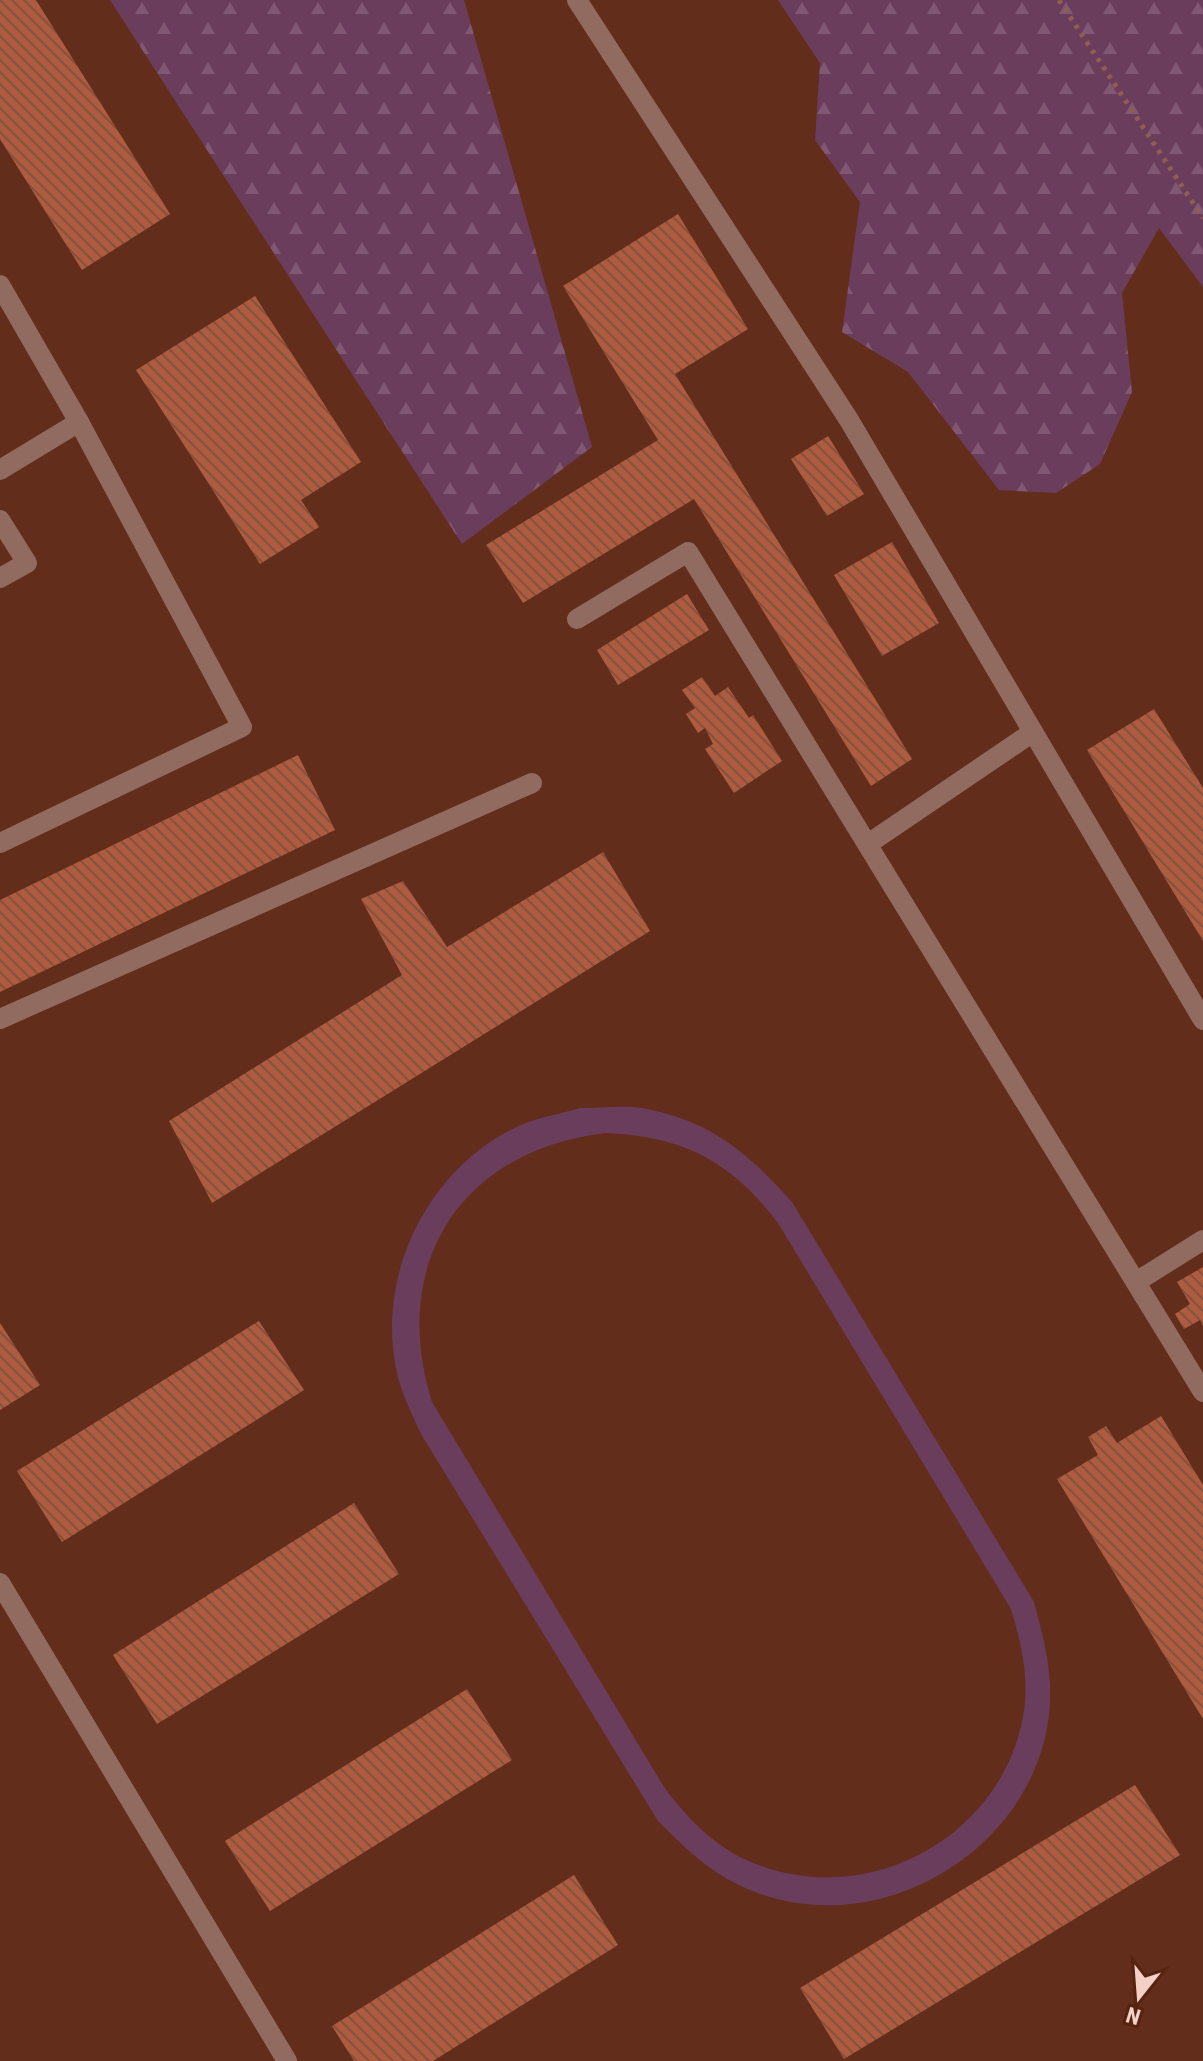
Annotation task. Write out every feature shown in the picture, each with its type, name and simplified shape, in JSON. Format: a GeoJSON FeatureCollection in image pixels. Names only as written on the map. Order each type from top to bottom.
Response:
{"type":"FeatureCollection","features":[{"type":"Feature","properties":{"kind":"lane"},"geometry":{"type":"LineString","coordinates":[[577,0],[849,420],[1203,1020]]}},
{"type":"Feature","properties":{"kind":"lane"},"geometry":{"type":"LineString","coordinates":[[0,285],[79,422],[242,727],[0,843]]}},
{"type":"Feature","properties":{"kind":"lane"},"geometry":{"type":"LineString","coordinates":[[0,470],[79,422]]}},
{"type":"Feature","properties":{"kind":"lane"},"geometry":{"type":"LineString","coordinates":[[0,520],[27,563],[0,578]]}},
{"type":"Feature","properties":{"kind":"lane"},"geometry":{"type":"LineString","coordinates":[[577,619],[688,552],[1203,1392]]}},
{"type":"Feature","properties":{"kind":"lane"},"geometry":{"type":"LineString","coordinates":[[868,844],[1033,732]]}},
{"type":"Feature","properties":{"kind":"lane"},"geometry":{"type":"LineString","coordinates":[[0,1019],[532,783]]}},
{"type":"Feature","properties":{"kind":"lane"},"geometry":{"type":"LineString","coordinates":[[1136,1282],[1203,1240]]}},
{"type":"Feature","properties":{"kind":"lane"},"geometry":{"type":"LineString","coordinates":[[0,1583],[287,2061]]}},
{"type":"Feature","properties":{"kind":"path"},"geometry":{"type":"LineString","coordinates":[[1059,0],[1203,218]]}},
{"type":"Feature","properties":{"kind":"green space"},"geometry":{"type":"Polygon","coordinates":[[[110,0],[464,0],[592,447],[462,544],[110,0]]]}},
{"type":"Feature","properties":{"kind":"green space"},"geometry":{"type":"Polygon","coordinates":[[[778,0],[1203,0],[1203,287],[1159,228],[1122,293],[1132,392],[1100,464],[1056,493],[999,490],[908,372],[842,332],[860,202],[815,140],[820,63],[778,0]]]}},
{"type":"Feature","properties":{"kind":"green space"},"geometry":{"type":"Polygon","coordinates":[[[635,1107],[688,1121],[726,1141],[776,1184],[792,1202],[1034,1602],[1050,1678],[1050,1704],[1039,1757],[1016,1803],[982,1843],[941,1874],[893,1895],[842,1905],[790,1902],[739,1885],[716,1872],[658,1821],[421,1434],[408,1406],[398,1377],[392,1339],[394,1302],[401,1265],[415,1229],[435,1197],[459,1168],[488,1144],[528,1122],[580,1108],[635,1107]],[[605,1133],[554,1144],[511,1163],[475,1189],[448,1222],[430,1261],[420,1304],[421,1351],[432,1402],[664,1787],[689,1817],[729,1851],[785,1873],[831,1877],[876,1871],[919,1855],[956,1830],[988,1797],[1011,1757],[1024,1711],[1025,1672],[1011,1609],[778,1223],[742,1183],[723,1168],[682,1146],[633,1135],[605,1133]]]}},
{"type":"Feature","properties":{"kind":"building"},"geometry":{"type":"Polygon","coordinates":[[[0,0],[36,0],[170,214],[82,270],[0,139],[0,0]]]}},
{"type":"Feature","properties":{"kind":"building"},"geometry":{"type":"Polygon","coordinates":[[[678,214],[748,329],[675,374],[912,759],[871,786],[694,499],[523,603],[486,545],[658,440],[563,286],[678,214]]]}},
{"type":"Feature","properties":{"kind":"building"},"geometry":{"type":"Polygon","coordinates":[[[255,296],[361,462],[301,500],[319,527],[260,564],[136,370],[255,296]]]}},
{"type":"Feature","properties":{"kind":"building"},"geometry":{"type":"Polygon","coordinates":[[[828,436],[864,494],[827,516],[791,459],[828,436]]]}},
{"type":"Feature","properties":{"kind":"building"},"geometry":{"type":"Polygon","coordinates":[[[892,542],[939,623],[882,656],[834,575],[892,542]]]}},
{"type":"Feature","properties":{"kind":"building"},"geometry":{"type":"Polygon","coordinates":[[[687,594],[709,630],[618,685],[597,650],[687,594]]]}},
{"type":"Feature","properties":{"kind":"building"},"geometry":{"type":"Polygon","coordinates":[[[702,677],[715,696],[728,687],[749,718],[753,715],[782,761],[734,793],[705,749],[713,744],[705,728],[698,733],[686,714],[695,708],[682,690],[702,677]]]}},
{"type":"Feature","properties":{"kind":"building"},"geometry":{"type":"Polygon","coordinates":[[[1154,709],[1203,788],[1203,941],[1087,750],[1154,709]]]}},
{"type":"Feature","properties":{"kind":"building"},"geometry":{"type":"Polygon","coordinates":[[[298,755],[335,830],[0,992],[0,900],[298,755]]]}},
{"type":"Feature","properties":{"kind":"building"},"geometry":{"type":"Polygon","coordinates":[[[603,852],[650,931],[212,1203],[169,1121],[402,975],[361,899],[403,881],[447,947],[603,852]]]}},
{"type":"Feature","properties":{"kind":"building"},"geometry":{"type":"Polygon","coordinates":[[[1203,1267],[1203,1326],[1200,1320],[1184,1329],[1175,1314],[1190,1304],[1177,1282],[1203,1267]]]}},
{"type":"Feature","properties":{"kind":"building"},"geometry":{"type":"Polygon","coordinates":[[[259,1321],[304,1390],[62,1542],[17,1471],[259,1321]]]}},
{"type":"Feature","properties":{"kind":"building"},"geometry":{"type":"Polygon","coordinates":[[[0,1323],[40,1385],[0,1410],[0,1323]]]}},
{"type":"Feature","properties":{"kind":"building"},"geometry":{"type":"Polygon","coordinates":[[[1161,1416],[1203,1485],[1203,1719],[1057,1479],[1098,1455],[1088,1437],[1106,1426],[1117,1443],[1161,1416]]]}},
{"type":"Feature","properties":{"kind":"building"},"geometry":{"type":"Polygon","coordinates":[[[354,1503],[399,1574],[157,1724],[113,1655],[354,1503]]]}},
{"type":"Feature","properties":{"kind":"building"},"geometry":{"type":"Polygon","coordinates":[[[467,1689],[512,1760],[270,1911],[225,1841],[467,1689]]]}},
{"type":"Feature","properties":{"kind":"building"},"geometry":{"type":"Polygon","coordinates":[[[1135,1785],[1180,1855],[844,2059],[800,1988],[1135,1785]]]}},
{"type":"Feature","properties":{"kind":"building"},"geometry":{"type":"Polygon","coordinates":[[[574,1875],[618,1945],[433,2061],[354,2061],[332,2026],[574,1875]]]}}]}
